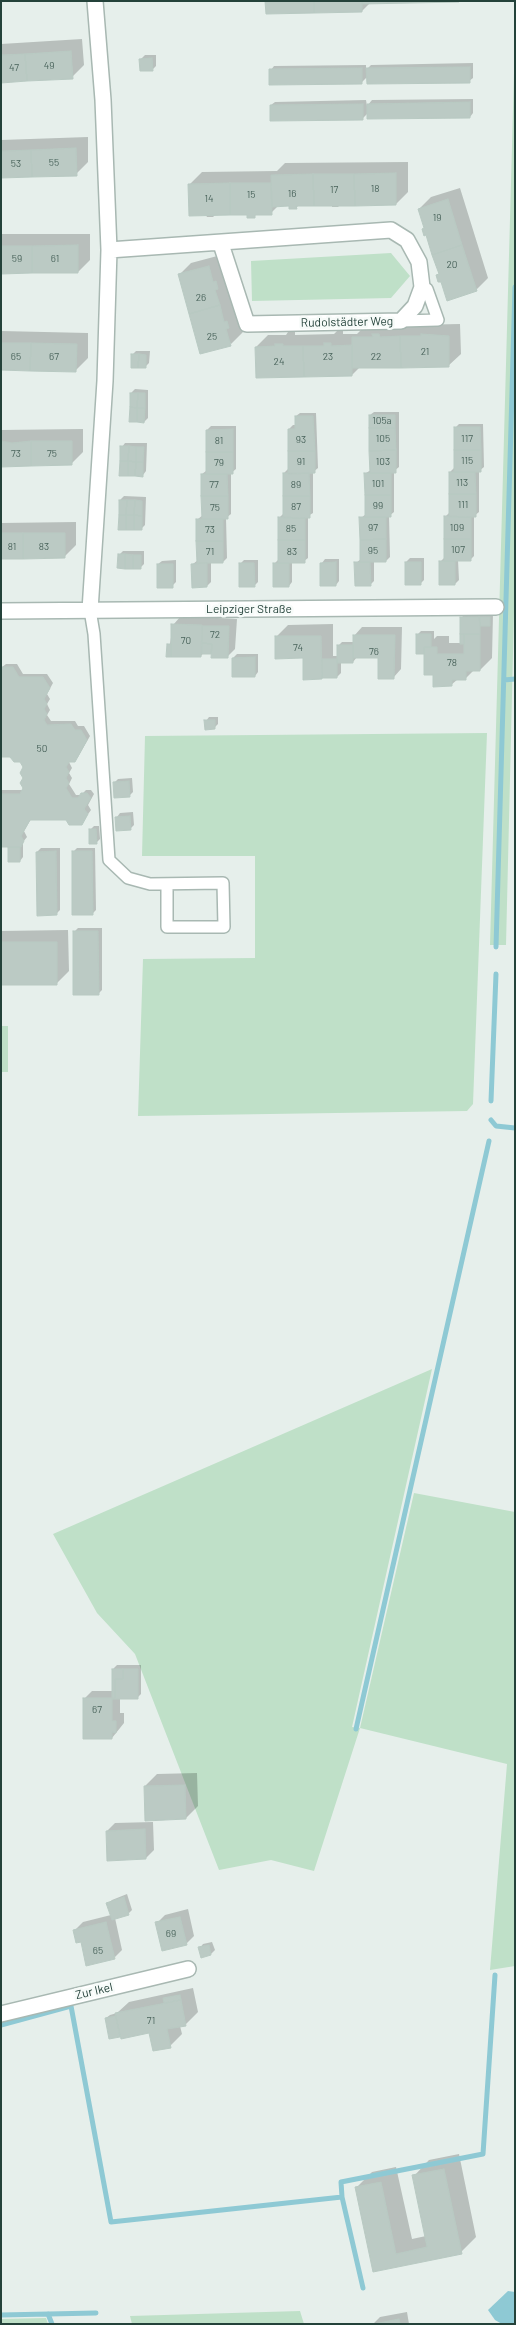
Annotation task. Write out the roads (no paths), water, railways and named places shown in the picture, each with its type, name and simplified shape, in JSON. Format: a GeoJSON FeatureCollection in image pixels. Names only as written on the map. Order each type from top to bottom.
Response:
{"type":"FeatureCollection","features":[{"type":"Feature","properties":{"kind":"street"},"geometry":{"type":"LineString","coordinates":[[90,610],[105,381],[109,250],[103,100],[95,1]]}},
{"type":"Feature","properties":{"kind":"street"},"geometry":{"type":"LineString","coordinates":[[109,250],[221,244],[239,240],[391,230],[407,240],[419,262],[422,287]]}},
{"type":"Feature","properties":{"kind":"street","name":"Rudolstädter Weg"},"geometry":{"type":"LineString","coordinates":[[221,244],[247,324],[401,321],[415,306],[422,287]]}},
{"type":"Feature","properties":{"kind":"street","name":"Leipziger Straße"},"geometry":{"type":"LineString","coordinates":[[1,611],[496,607]]}},
{"type":"Feature","properties":{"kind":"street","name":"Zur Ikel"},"geometry":{"type":"LineString","coordinates":[[1,2014],[188,1969]]}},
{"type":"Feature","properties":{"kind":"lane"},"geometry":{"type":"LineString","coordinates":[[401,321],[438,320],[427,289],[422,287]]}},
{"type":"Feature","properties":{"kind":"lane"},"geometry":{"type":"LineString","coordinates":[[90,610],[94,634],[109,860],[128,878],[150,884],[223,883],[224,926],[167,927],[167,884]]}},
{"type":"Feature","properties":{"kind":"water"},"geometry":{"type":"Polygon","coordinates":[[[508,2291],[515,2292],[515,2324],[502,2324],[495,2320],[488,2310],[508,2291]]]}},
{"type":"Feature","properties":{"kind":"waterway"},"geometry":{"type":"LineString","coordinates":[[496,947],[515,287]]}},
{"type":"Feature","properties":{"kind":"waterway"},"geometry":{"type":"LineString","coordinates":[[504,680],[515,679]]}},
{"type":"Feature","properties":{"kind":"waterway"},"geometry":{"type":"LineString","coordinates":[[491,1101],[496,974]]}},
{"type":"Feature","properties":{"kind":"waterway"},"geometry":{"type":"LineString","coordinates":[[491,1120],[496,1126],[515,1128]]}},
{"type":"Feature","properties":{"kind":"waterway"},"geometry":{"type":"LineString","coordinates":[[356,1729],[489,1141]]}},
{"type":"Feature","properties":{"kind":"waterway"},"geometry":{"type":"LineString","coordinates":[[342,2197],[341,2182],[483,2154],[495,1975]]}},
{"type":"Feature","properties":{"kind":"waterway"},"geometry":{"type":"LineString","coordinates":[[1,2025],[71,2006],[111,2222],[342,2197],[363,2288]]}},
{"type":"Feature","properties":{"kind":"waterway"},"geometry":{"type":"LineString","coordinates":[[1,2315],[96,2313]]}},
{"type":"Feature","properties":{"kind":"waterway"},"geometry":{"type":"LineString","coordinates":[[48,2314],[52,2324]]}}]}
